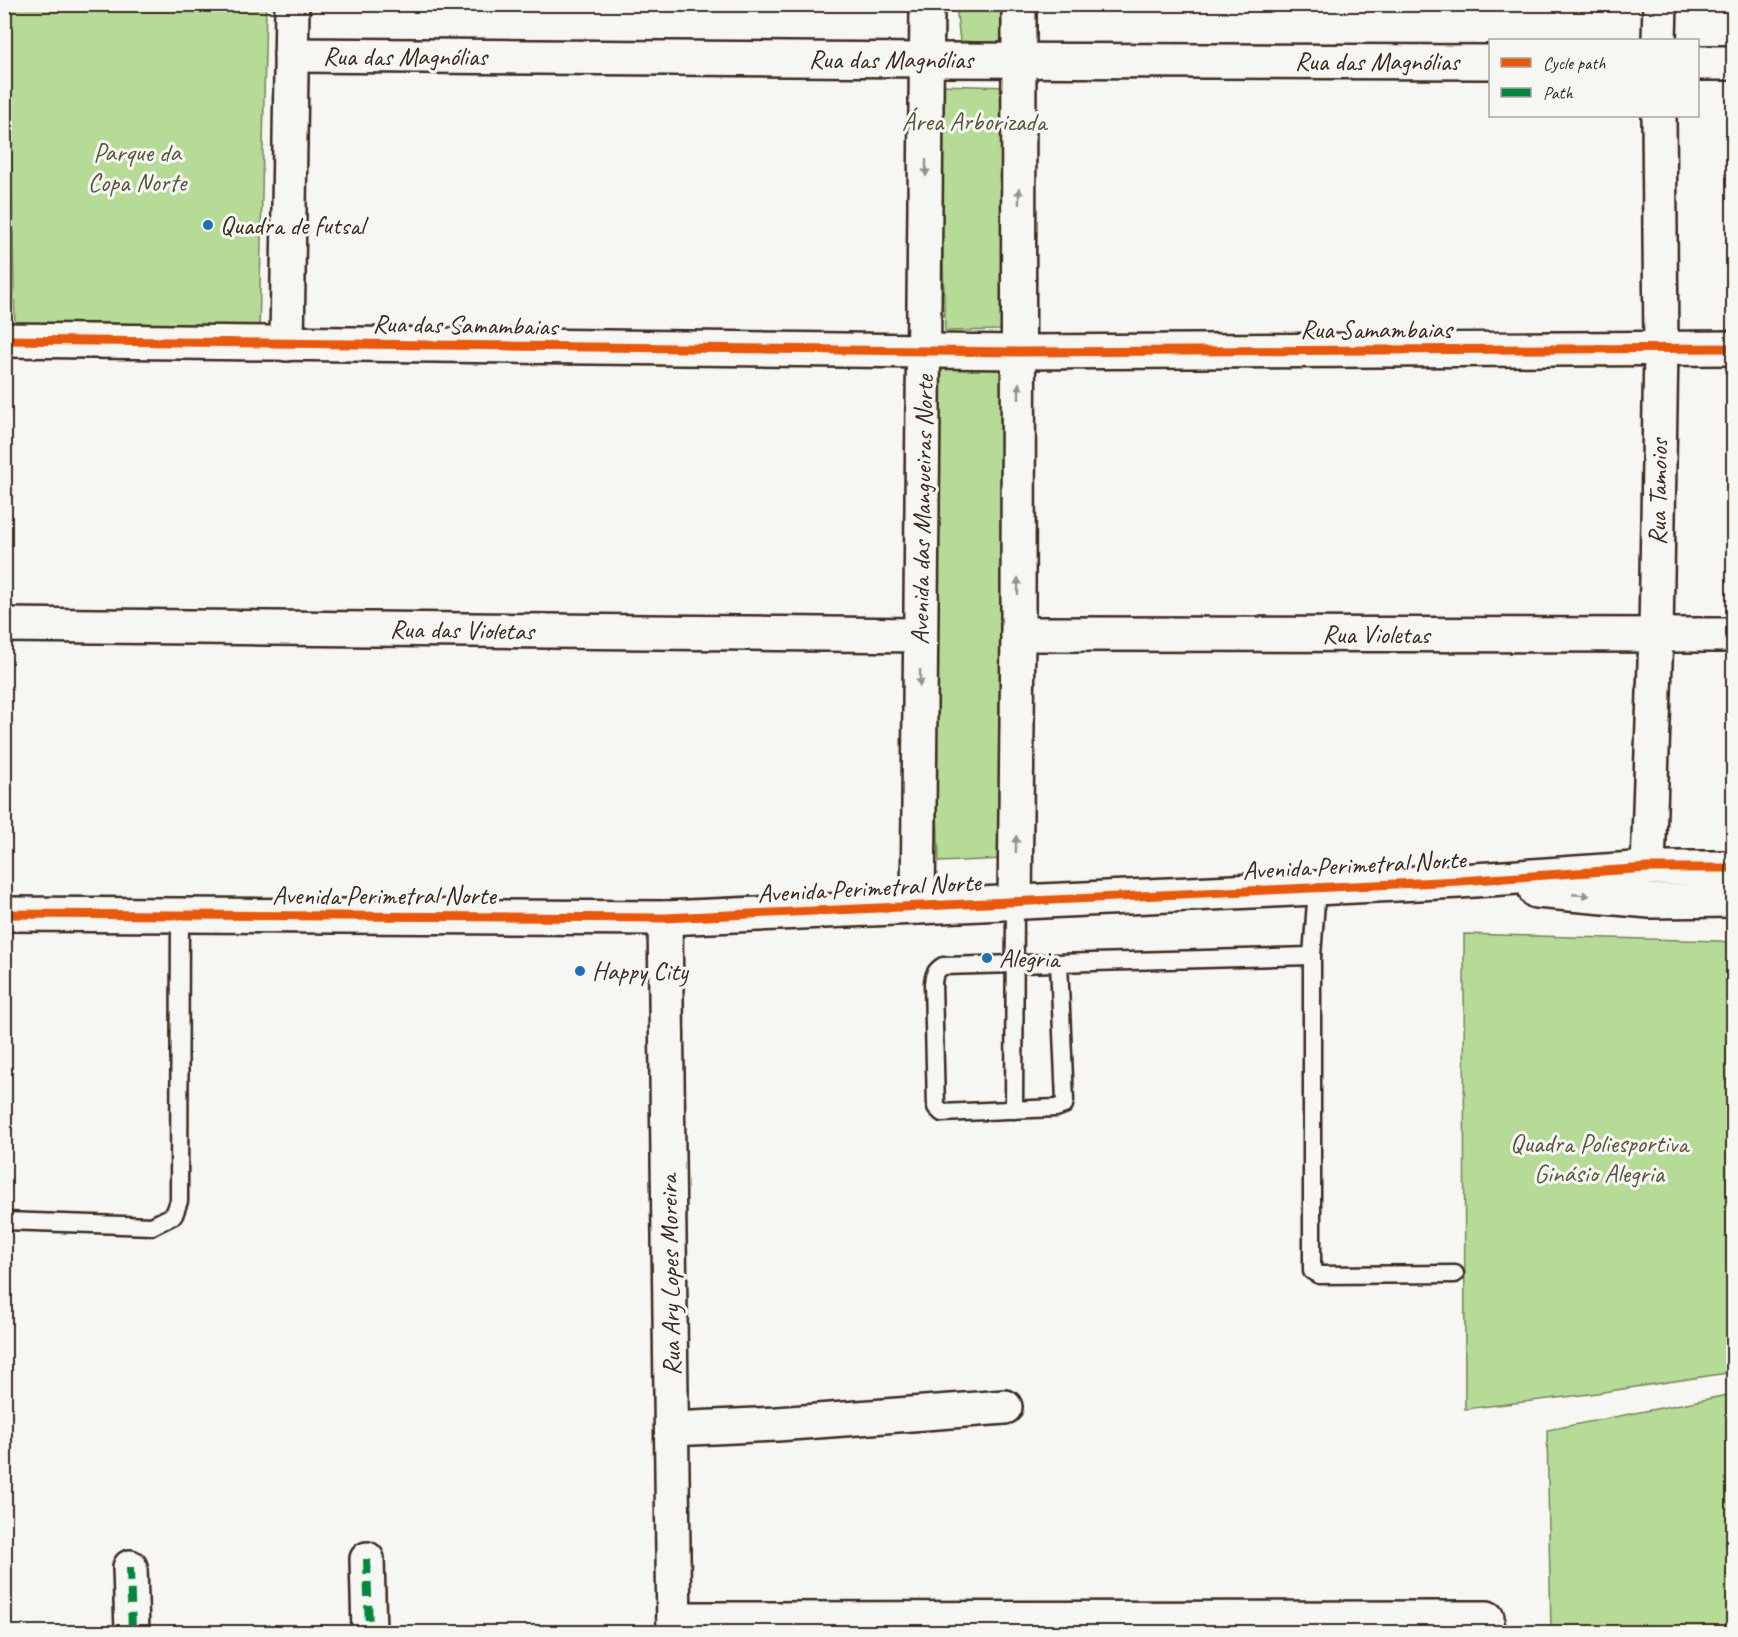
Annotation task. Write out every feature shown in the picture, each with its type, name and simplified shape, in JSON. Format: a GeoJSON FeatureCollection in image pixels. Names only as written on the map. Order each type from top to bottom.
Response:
{"type":"FeatureCollection","features":[{"type":"Feature","properties":{"kind":"street"},"geometry":{"type":"LineString","coordinates":[[287,345],[292,4]]}},
{"type":"Feature","properties":{"kind":"street","name":"Avenida das Mangueiras Norte"},"geometry":{"type":"LineString","coordinates":[[918,907],[927,4]]}},
{"type":"Feature","properties":{"kind":"street"},"geometry":{"type":"LineString","coordinates":[[1015,903],[1018,634],[1019,4]]}},
{"type":"Feature","properties":{"kind":"street"},"geometry":{"type":"LineString","coordinates":[[1659,39],[1660,4]]}},
{"type":"Feature","properties":{"kind":"street","name":"Rua das Magnólias"},"geometry":{"type":"LineString","coordinates":[[291,55],[1489,62]]}},
{"type":"Feature","properties":{"kind":"street"},"geometry":{"type":"LineString","coordinates":[[1699,63],[1734,63]]}},
{"type":"Feature","properties":{"kind":"street","name":"Rua Tamoios"},"geometry":{"type":"LineString","coordinates":[[1648,868],[1656,634],[1661,348],[1659,117]]}},
{"type":"Feature","properties":{"kind":"street","name":"Rua das Samambaias"},"geometry":{"type":"LineString","coordinates":[[4,340],[1019,352]]}},
{"type":"Feature","properties":{"kind":"street","name":"Rua Samambaias"},"geometry":{"type":"LineString","coordinates":[[1019,352],[1734,348]]}},
{"type":"Feature","properties":{"kind":"street","name":"Rua das Violetas"},"geometry":{"type":"LineString","coordinates":[[4,625],[920,635]]}},
{"type":"Feature","properties":{"kind":"street","name":"Rua Violetas"},"geometry":{"type":"LineString","coordinates":[[1018,634],[1734,635]]}},
{"type":"Feature","properties":{"kind":"street","name":"Avenida Perimetral Norte"},"geometry":{"type":"LineString","coordinates":[[4,914],[665,918],[1460,881],[1648,868],[1734,868]]}},
{"type":"Feature","properties":{"kind":"street","name":"Avenida Perimetral Norte"},"geometry":{"type":"LineString","coordinates":[[1460,881],[1554,893],[1650,901],[1734,900]]}},
{"type":"Feature","properties":{"kind":"street","name":"Rua Ary Lopes Moreira"},"geometry":{"type":"LineString","coordinates":[[665,918],[674,1626]]}},
{"type":"Feature","properties":{"kind":"street"},"geometry":{"type":"LineString","coordinates":[[672,1429],[777,1424],[1005,1407]]}},
{"type":"Feature","properties":{"kind":"street"},"geometry":{"type":"LineString","coordinates":[[367,1559],[369,1632]]}},
{"type":"Feature","properties":{"kind":"street"},"geometry":{"type":"LineString","coordinates":[[130,1568],[132,1632]]}},
{"type":"Feature","properties":{"kind":"street"},"geometry":{"type":"LineString","coordinates":[[674,1626],[1487,1618]]}},
{"type":"Feature","properties":{"kind":"lane"},"geometry":{"type":"LineString","coordinates":[[1317,888],[1312,956],[1312,1271],[1319,1275],[1455,1274]]}},
{"type":"Feature","properties":{"kind":"lane"},"geometry":{"type":"LineString","coordinates":[[1014,1110],[1015,903]]}},
{"type":"Feature","properties":{"kind":"lane"},"geometry":{"type":"LineString","coordinates":[[4,1221],[152,1226],[174,1215],[179,1201],[180,915]]}},
{"type":"Feature","properties":{"kind":"lane"},"geometry":{"type":"LineString","coordinates":[[1059,963],[1064,1105],[1056,1108],[1014,1110],[942,1113],[938,1111],[933,983],[934,975],[943,966],[1312,956]]}},
{"type":"Feature","properties":{"kind":"green space","name":"Parque da Copa Norte"},"geometry":{"type":"Polygon","coordinates":[[[8,5],[266,5],[259,335],[15,330],[8,5]]]}},
{"type":"Feature","properties":{"kind":"green space","name":"Área Arborizada"},"geometry":{"type":"Polygon","coordinates":[[[956,5],[1003,5],[1002,43],[960,41],[956,5]]]}},
{"type":"Feature","properties":{"kind":"green space","name":"Área Arborizada"},"geometry":{"type":"Polygon","coordinates":[[[938,85],[1008,87],[1002,330],[945,331],[938,85]]]}},
{"type":"Feature","properties":{"kind":"green space"},"geometry":{"type":"Polygon","coordinates":[[[935,368],[1006,370],[1003,859],[939,862],[934,734],[935,368]]]}},
{"type":"Feature","properties":{"kind":"green space","name":"Quadra Poliesportiva Ginásio Alegria"},"geometry":{"type":"Polygon","coordinates":[[[1464,934],[1733,943],[1733,1372],[1590,1394],[1465,1409],[1464,934]]]}},
{"type":"Feature","properties":{"kind":"green space"},"geometry":{"type":"Polygon","coordinates":[[[1733,1394],[1733,1632],[1551,1632],[1547,1430],[1733,1394]]]}},
{"type":"Feature","properties":{"kind":"marked path"},"geometry":{"type":"LineString","coordinates":[[367,1559],[369,1632]]}},
{"type":"Feature","properties":{"kind":"marked path"},"geometry":{"type":"LineString","coordinates":[[130,1567],[132,1632]]}},
{"type":"Feature","properties":{"kind":"cycle path"},"geometry":{"type":"LineString","coordinates":[[4,340],[1019,352],[1734,348]]}},
{"type":"Feature","properties":{"kind":"cycle path"},"geometry":{"type":"LineString","coordinates":[[4,914],[665,918],[1460,881],[1648,868],[1734,868]]}},
{"type":"Feature","properties":{"kind":"place","name":"Quadra de futsal"},"geometry":{"type":"Point","coordinates":[208,225]}},
{"type":"Feature","properties":{"kind":"place","name":"Alegria"},"geometry":{"type":"Point","coordinates":[987,958]}},
{"type":"Feature","properties":{"kind":"place","name":"Happy City"},"geometry":{"type":"Point","coordinates":[580,971]}}]}
